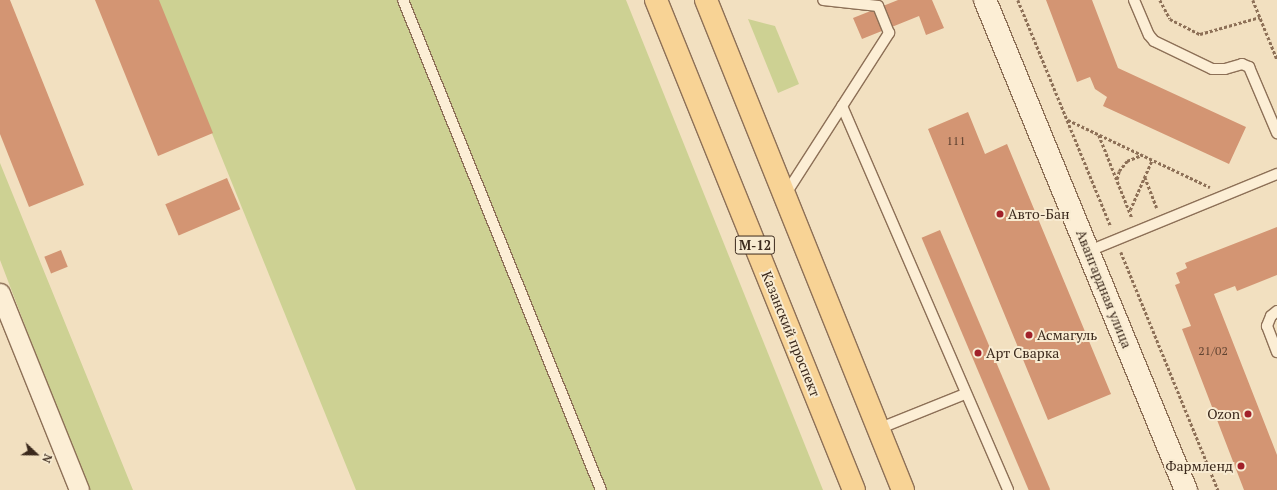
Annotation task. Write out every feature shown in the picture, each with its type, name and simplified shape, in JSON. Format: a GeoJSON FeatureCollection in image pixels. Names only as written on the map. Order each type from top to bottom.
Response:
{"type":"FeatureCollection","features":[{"type":"Feature","properties":{"kind":"main road","name":"Казанский проспект"},"geometry":{"type":"LineString","coordinates":[[656,0],[854,490]]}},
{"type":"Feature","properties":{"kind":"main road"},"geometry":{"type":"LineString","coordinates":[[706,0],[903,490]]}},
{"type":"Feature","properties":{"kind":"street","name":"Авангардная улица"},"geometry":{"type":"LineString","coordinates":[[985,0],[1186,490]]}},
{"type":"Feature","properties":{"kind":"street"},"geometry":{"type":"LineString","coordinates":[[0,293],[79,490]]}},
{"type":"Feature","properties":{"kind":"lane"},"geometry":{"type":"LineString","coordinates":[[403,0],[601,490]]}},
{"type":"Feature","properties":{"kind":"lane"},"geometry":{"type":"LineString","coordinates":[[785,195],[890,33],[878,6],[823,0]]}},
{"type":"Feature","properties":{"kind":"lane"},"geometry":{"type":"LineString","coordinates":[[1134,0],[1148,35],[1154,41],[1212,69],[1225,69],[1242,64],[1249,67],[1277,133]]}},
{"type":"Feature","properties":{"kind":"lane"},"geometry":{"type":"LineString","coordinates":[[842,106],[965,394],[1008,490]]}},
{"type":"Feature","properties":{"kind":"lane"},"geometry":{"type":"LineString","coordinates":[[1089,251],[1277,174]]}},
{"type":"Feature","properties":{"kind":"lane"},"geometry":{"type":"LineString","coordinates":[[1277,311],[1271,316],[1267,326],[1277,352]]}},
{"type":"Feature","properties":{"kind":"lane"},"geometry":{"type":"LineString","coordinates":[[878,429],[965,394]]}},
{"type":"Feature","properties":{"kind":"path"},"geometry":{"type":"LineString","coordinates":[[1160,0],[1170,19],[1200,34],[1260,17]]}},
{"type":"Feature","properties":{"kind":"path"},"geometry":{"type":"LineString","coordinates":[[1253,0],[1277,59]]}},
{"type":"Feature","properties":{"kind":"path"},"geometry":{"type":"LineString","coordinates":[[1067,120],[1228,195]]}},
{"type":"Feature","properties":{"kind":"path"},"geometry":{"type":"LineString","coordinates":[[1099,135],[1138,231]]}},
{"type":"Feature","properties":{"kind":"path"},"geometry":{"type":"LineString","coordinates":[[1117,179],[1119,171],[1126,161],[1142,155]]}},
{"type":"Feature","properties":{"kind":"path"},"geometry":{"type":"LineString","coordinates":[[1129,211],[1152,160]]}},
{"type":"Feature","properties":{"kind":"path"},"geometry":{"type":"LineString","coordinates":[[1144,177],[1162,221]]}},
{"type":"Feature","properties":{"kind":"green space"},"geometry":{"type":"Polygon","coordinates":[[[158,0],[626,0],[823,490],[356,490],[158,0]]]}},
{"type":"Feature","properties":{"kind":"green space"},"geometry":{"type":"Polygon","coordinates":[[[748,19],[775,26],[799,84],[778,93],[748,19]]]}},
{"type":"Feature","properties":{"kind":"green space"},"geometry":{"type":"Polygon","coordinates":[[[0,163],[133,490],[90,490],[48,386],[0,260],[0,163]]]}},
{"type":"Feature","properties":{"kind":"building"},"geometry":{"type":"Polygon","coordinates":[[[0,0],[10,0],[84,185],[29,207],[0,134],[0,0]]]}},
{"type":"Feature","properties":{"kind":"building"},"geometry":{"type":"Polygon","coordinates":[[[95,0],[159,0],[213,133],[158,156],[95,0]]]}},
{"type":"Feature","properties":{"kind":"building"},"geometry":{"type":"Polygon","coordinates":[[[898,0],[932,0],[944,28],[926,35],[919,16],[862,39],[853,18],[898,0]]]}},
{"type":"Feature","properties":{"kind":"building"},"geometry":{"type":"Polygon","coordinates":[[[1046,0],[1092,0],[1118,68],[1246,127],[1229,164],[1103,106],[1107,97],[1095,89],[1090,77],[1077,82],[1046,0]]]}},
{"type":"Feature","properties":{"kind":"building"},"geometry":{"type":"Polygon","coordinates":[[[968,112],[985,154],[1007,144],[1111,394],[1048,420],[928,129],[968,112]]]}},
{"type":"Feature","properties":{"kind":"building"},"geometry":{"type":"Polygon","coordinates":[[[227,178],[240,209],[179,235],[165,204],[227,178]]]}},
{"type":"Feature","properties":{"kind":"building"},"geometry":{"type":"Polygon","coordinates":[[[1277,227],[1277,275],[1237,291],[1235,286],[1214,294],[1277,455],[1277,490],[1244,490],[1182,329],[1191,326],[1175,285],[1180,283],[1176,273],[1187,268],[1185,263],[1277,227]]]}},
{"type":"Feature","properties":{"kind":"building"},"geometry":{"type":"Polygon","coordinates":[[[940,230],[1050,490],[1029,490],[922,238],[940,230]]]}},
{"type":"Feature","properties":{"kind":"building"},"geometry":{"type":"Polygon","coordinates":[[[61,250],[68,267],[51,273],[44,257],[61,250]]]}},
{"type":"Feature","properties":{"kind":"place","name":"Авто-Бан"},"geometry":{"type":"Point","coordinates":[1000,214]}},
{"type":"Feature","properties":{"kind":"place","name":"Асмагуль"},"geometry":{"type":"Point","coordinates":[1029,335]}},
{"type":"Feature","properties":{"kind":"place","name":"Арт Сварка"},"geometry":{"type":"Point","coordinates":[978,353]}},
{"type":"Feature","properties":{"kind":"place","name":"Ozon"},"geometry":{"type":"Point","coordinates":[1248,414]}},
{"type":"Feature","properties":{"kind":"place","name":"Фармленд"},"geometry":{"type":"Point","coordinates":[1241,466]}}]}
